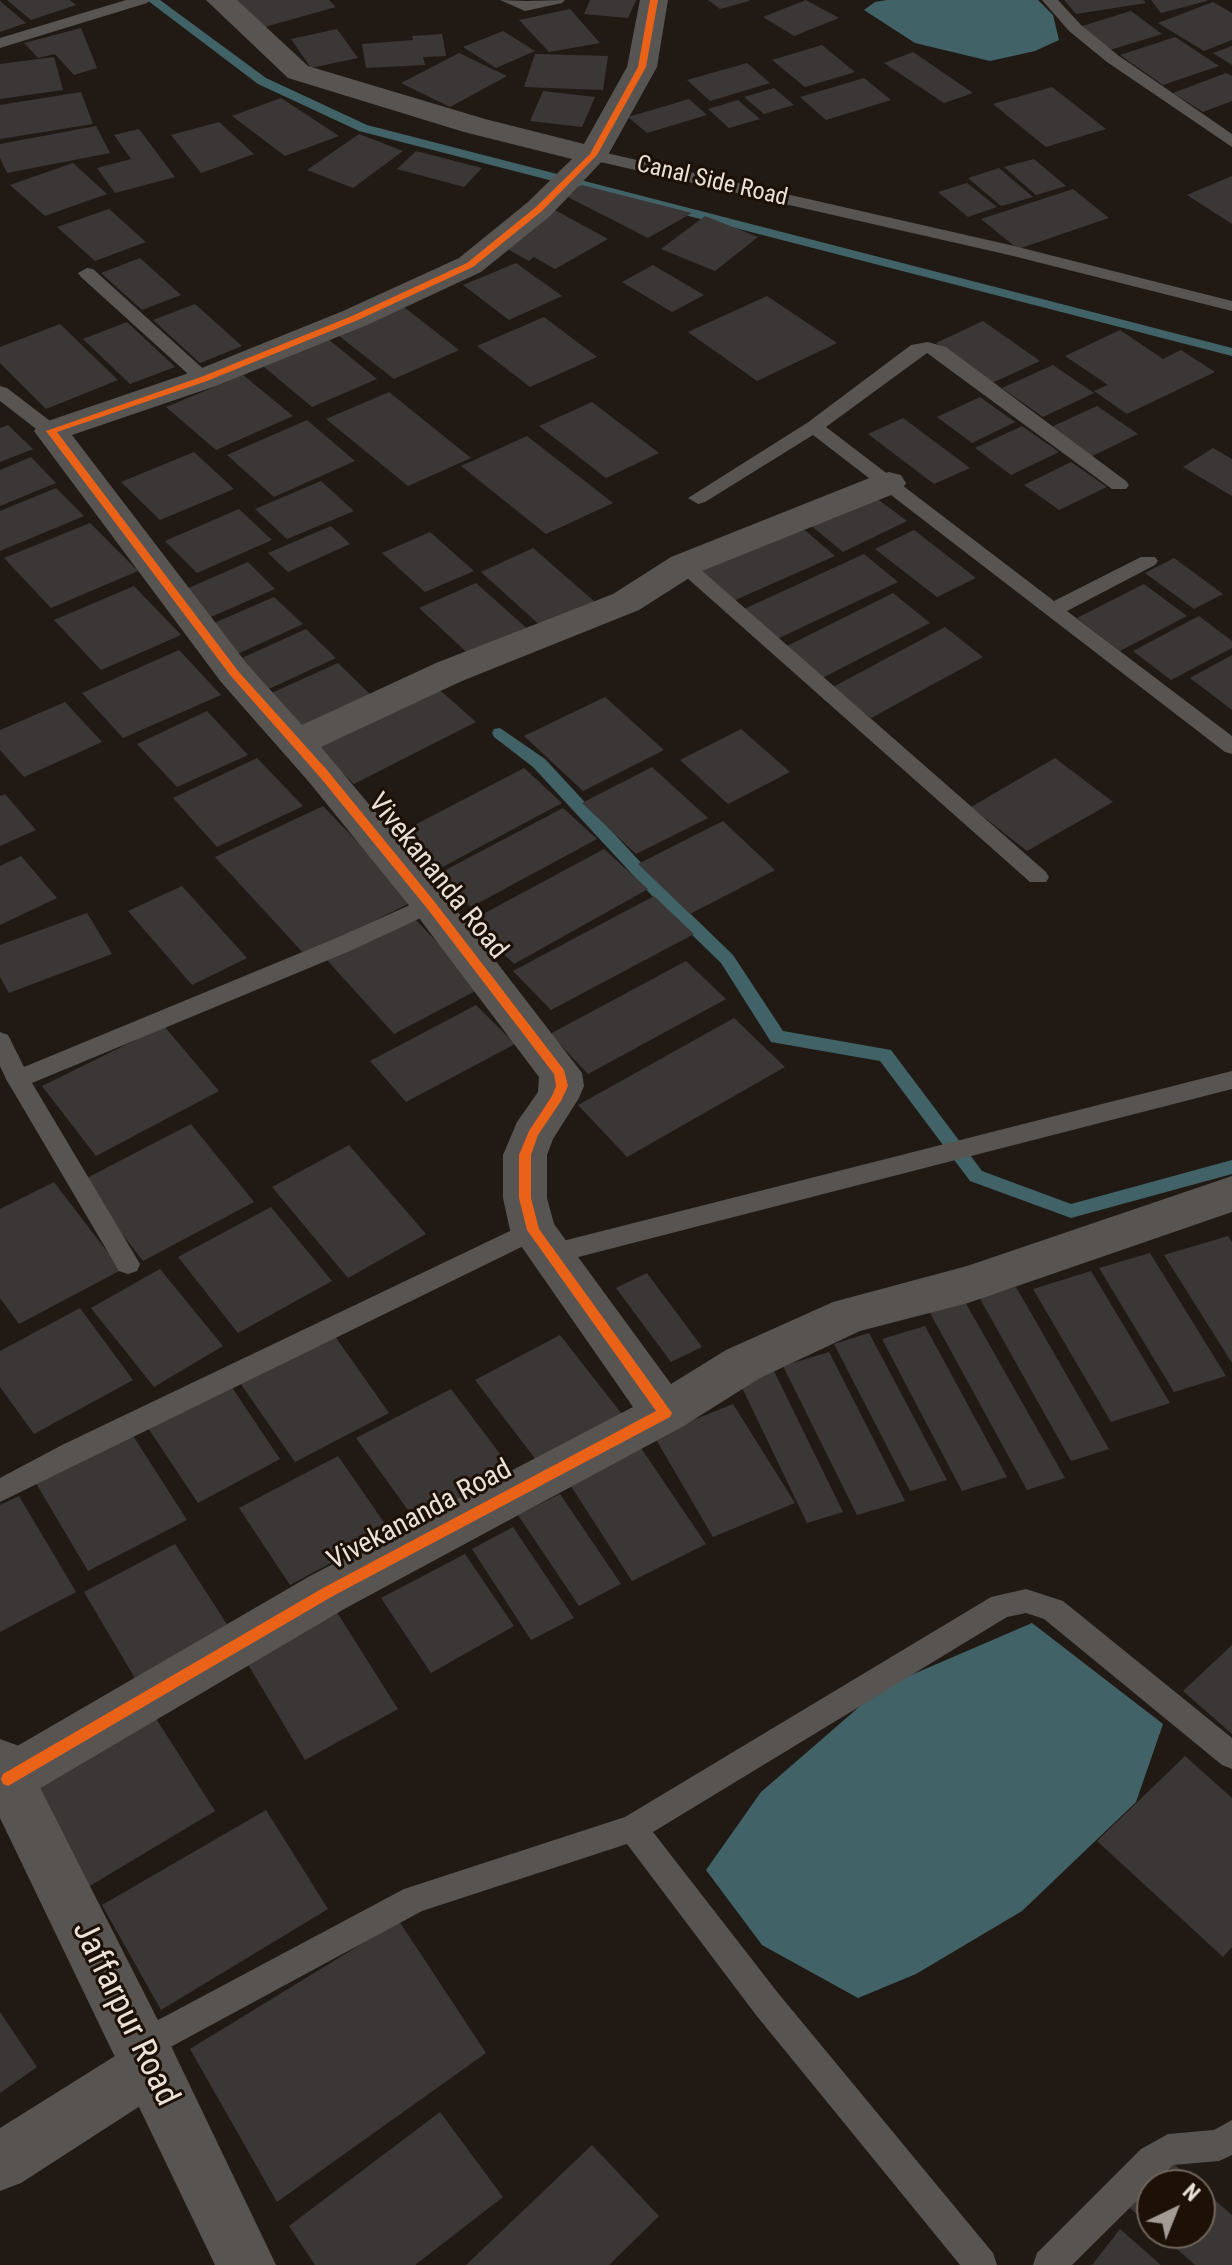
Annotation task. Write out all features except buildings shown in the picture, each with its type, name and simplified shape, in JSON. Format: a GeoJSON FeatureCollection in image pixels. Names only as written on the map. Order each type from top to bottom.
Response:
{"type":"FeatureCollection","features":[{"type":"Feature","properties":{"kind":"street","name":"Canal Side Road"},"geometry":{"type":"LineString","coordinates":[[220,0],[298,72],[475,126],[580,168]]}},
{"type":"Feature","properties":{"kind":"street"},"geometry":{"type":"LineString","coordinates":[[51,431],[204,379],[355,318],[470,265],[580,168],[642,67],[654,0]]}},
{"type":"Feature","properties":{"kind":"street","name":"Vivekananda Road"},"geometry":{"type":"LineString","coordinates":[[4,1771],[328,1592],[665,1413],[542,1242],[525,1198],[525,1155],[533,1134],[557,1098],[562,1086],[560,1073],[430,904],[234,673],[51,431]]}},
{"type":"Feature","properties":{"kind":"street"},"geometry":{"type":"LineString","coordinates":[[296,743],[449,672],[626,602],[684,565],[889,483]]}},
{"type":"Feature","properties":{"kind":"street"},"geometry":{"type":"LineString","coordinates":[[665,1413],[743,1364],[849,1315],[968,1284],[1232,1194]]}},
{"type":"Feature","properties":{"kind":"street","name":"Jaffarpur Road"},"geometry":{"type":"LineString","coordinates":[[4,1771],[246,2265]]}},
{"type":"Feature","properties":{"kind":"street"},"geometry":{"type":"LineString","coordinates":[[0,2162],[146,2056]]}},
{"type":"Feature","properties":{"kind":"lane"},"geometry":{"type":"LineString","coordinates":[[0,43],[142,0]]}},
{"type":"Feature","properties":{"kind":"lane"},"geometry":{"type":"LineString","coordinates":[[508,0],[525,6],[557,0]]}},
{"type":"Feature","properties":{"kind":"lane"},"geometry":{"type":"LineString","coordinates":[[1050,0],[1075,28],[1113,59],[1232,142]]}},
{"type":"Feature","properties":{"kind":"lane","name":"Canal Side Road"},"geometry":{"type":"LineString","coordinates":[[580,168],[1010,250],[1232,306]]}},
{"type":"Feature","properties":{"kind":"lane"},"geometry":{"type":"LineString","coordinates":[[87,273],[204,379]]}},
{"type":"Feature","properties":{"kind":"lane"},"geometry":{"type":"LineString","coordinates":[[698,498],[814,427],[917,349],[928,347],[940,351],[1119,485]]}},
{"type":"Feature","properties":{"kind":"lane"},"geometry":{"type":"LineString","coordinates":[[0,392],[51,431]]}},
{"type":"Feature","properties":{"kind":"lane"},"geometry":{"type":"LineString","coordinates":[[814,427],[1054,609],[1153,690],[1232,747]]}},
{"type":"Feature","properties":{"kind":"lane"},"geometry":{"type":"LineString","coordinates":[[1054,609],[1148,561]]}},
{"type":"Feature","properties":{"kind":"lane"},"geometry":{"type":"LineString","coordinates":[[684,565],[1038,877]]}},
{"type":"Feature","properties":{"kind":"lane"},"geometry":{"type":"LineString","coordinates":[[18,1079],[342,945],[430,904]]}},
{"type":"Feature","properties":{"kind":"lane"},"geometry":{"type":"LineString","coordinates":[[0,1041],[18,1079],[128,1264]]}},
{"type":"Feature","properties":{"kind":"lane"},"geometry":{"type":"LineString","coordinates":[[0,1491],[71,1453],[542,1242],[1232,1080]]}},
{"type":"Feature","properties":{"kind":"lane"},"geometry":{"type":"LineString","coordinates":[[146,2056],[415,1899],[633,1828],[1001,1606],[1026,1601],[1053,1610],[1232,1756]]}},
{"type":"Feature","properties":{"kind":"lane"},"geometry":{"type":"LineString","coordinates":[[633,1828],[767,2004],[981,2265]]}},
{"type":"Feature","properties":{"kind":"lane"},"geometry":{"type":"LineString","coordinates":[[1049,2265],[1152,2160],[1168,2150],[1219,2145],[1232,2136]]}},
{"type":"Feature","properties":{"kind":"water"},"geometry":{"type":"Polygon","coordinates":[[[1038,0],[1053,15],[1059,40],[1035,51],[990,61],[915,43],[864,10],[875,2],[1038,0]]]}},
{"type":"Feature","properties":{"kind":"water"},"geometry":{"type":"Polygon","coordinates":[[[1032,1623],[1163,1724],[1136,1802],[1022,1911],[916,1974],[858,1998],[762,1945],[706,1870],[761,1792],[881,1688],[1032,1623]]]}},
{"type":"Feature","properties":{"kind":"waterway"},"geometry":{"type":"LineString","coordinates":[[153,0],[262,81],[363,128],[1232,352]]}},
{"type":"Feature","properties":{"kind":"waterway"},"geometry":{"type":"LineString","coordinates":[[500,733],[539,763],[662,896],[727,959],[777,1037],[885,1055],[976,1176],[1071,1211],[1232,1167]]}},
{"type":"Feature","properties":{"kind":"cycle path"},"geometry":{"type":"LineString","coordinates":[[8,1779],[328,1592],[665,1413],[533,1230],[525,1198],[525,1155],[533,1134],[557,1098],[562,1086],[560,1073],[430,904],[323,773],[234,673],[51,431],[204,379],[355,318],[470,265],[539,209],[593,155],[642,67],[654,0]]}}]}
